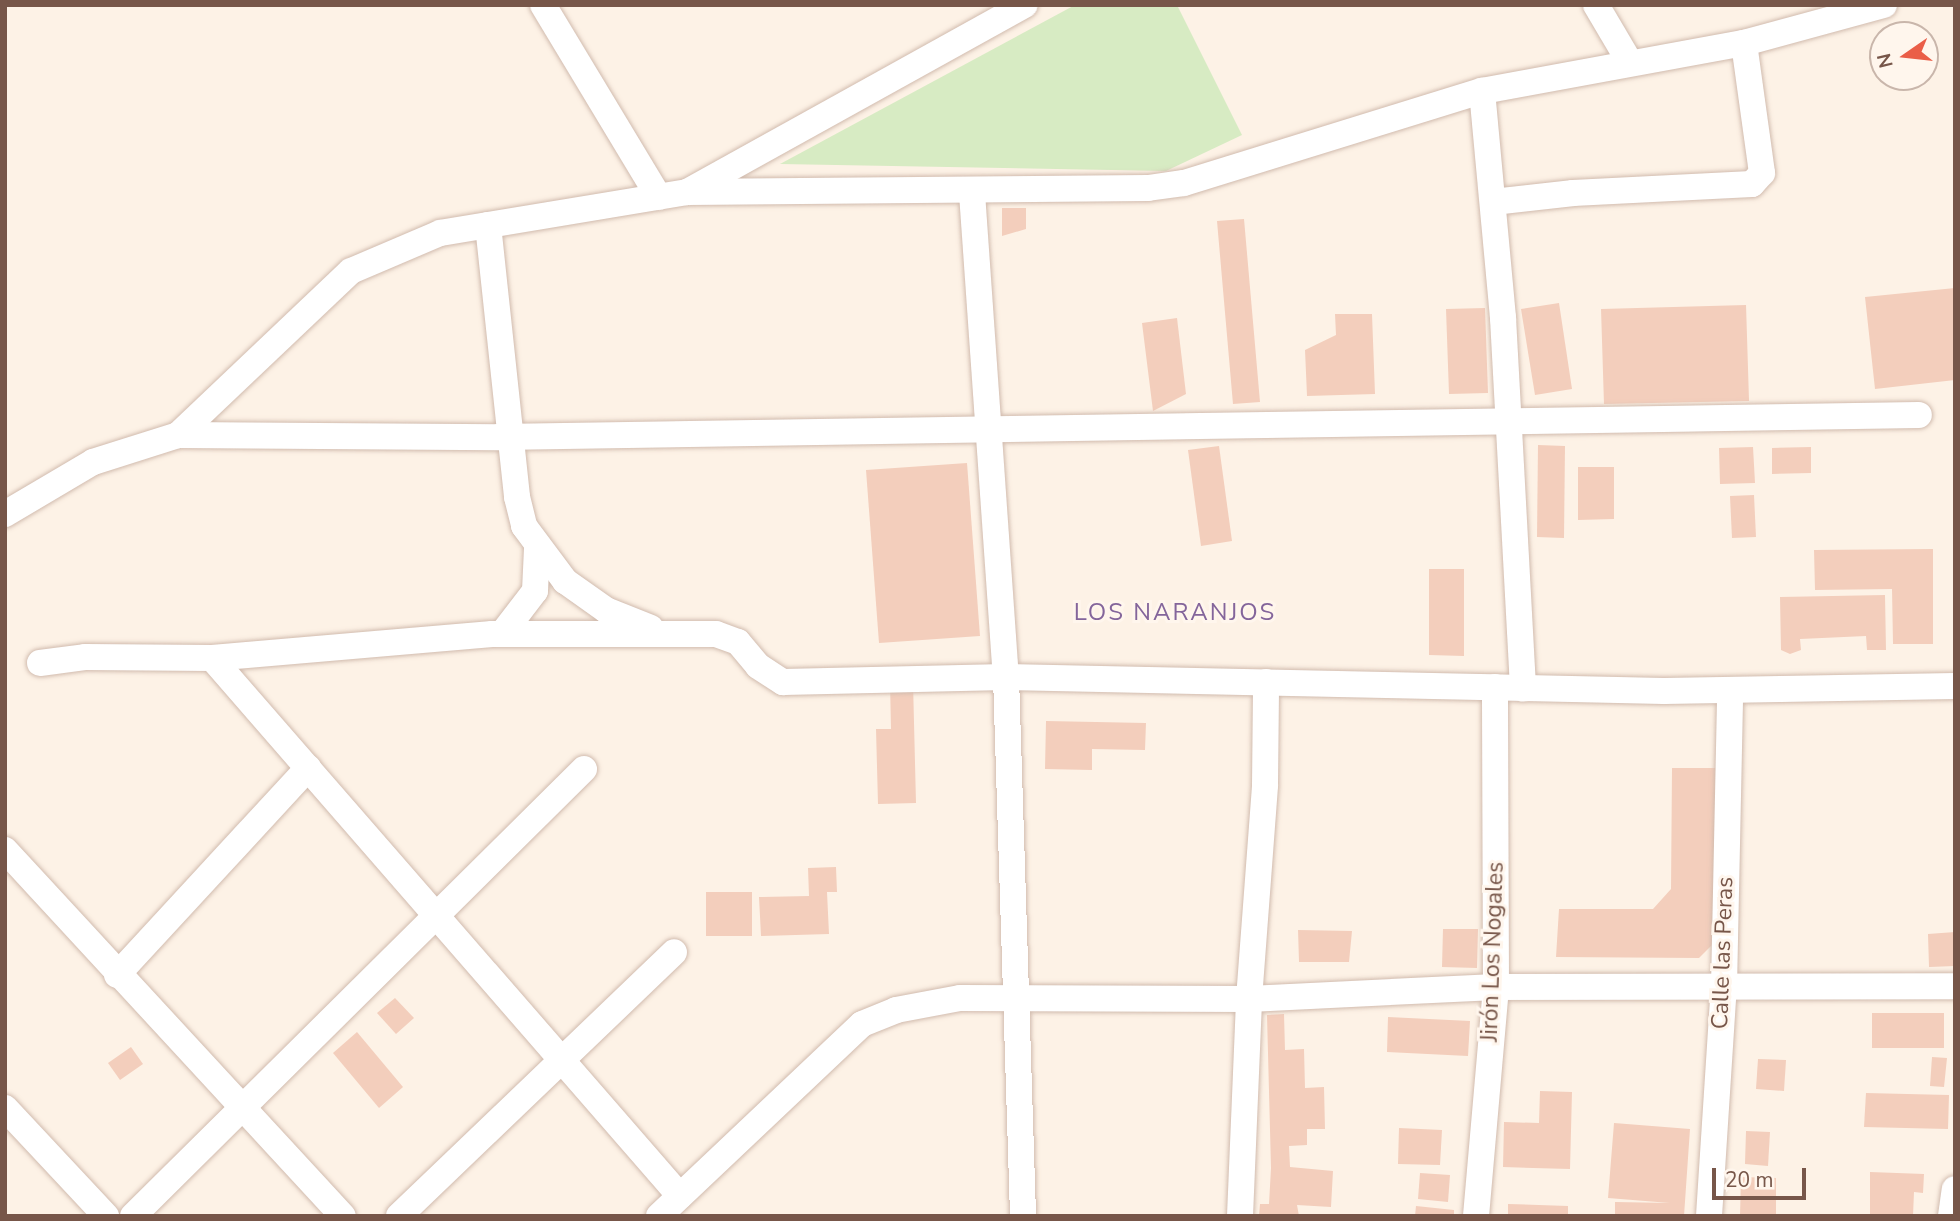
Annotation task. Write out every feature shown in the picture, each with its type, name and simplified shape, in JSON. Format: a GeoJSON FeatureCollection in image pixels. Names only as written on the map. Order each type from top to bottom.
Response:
{"type":"FeatureCollection","features":[{"type":"Feature","properties":{"kind":"street"},"geometry":{"type":"LineString","coordinates":[[543,5],[659,197]]}},
{"type":"Feature","properties":{"kind":"street"},"geometry":{"type":"LineString","coordinates":[[687,192],[995,12],[1025,5]]}},
{"type":"Feature","properties":{"kind":"street"},"geometry":{"type":"LineString","coordinates":[[1596,5],[1629,61]]}},
{"type":"Feature","properties":{"kind":"street"},"geometry":{"type":"LineString","coordinates":[[178,435],[351,271],[440,233],[687,192],[971,193],[1148,188],[1184,183],[1482,91],[1629,61],[1744,43],[1884,5]]}},
{"type":"Feature","properties":{"kind":"street"},"geometry":{"type":"LineString","coordinates":[[1493,202],[1573,192],[1752,184],[1762,173],[1744,43]]}},
{"type":"Feature","properties":{"kind":"street"},"geometry":{"type":"LineString","coordinates":[[1482,91],[1493,202],[1523,688]]}},
{"type":"Feature","properties":{"kind":"street"},"geometry":{"type":"LineString","coordinates":[[971,193],[1006,677],[1023,1216]]}},
{"type":"Feature","properties":{"kind":"street"},"geometry":{"type":"LineString","coordinates":[[488,225],[517,497],[524,526],[537,549],[565,581],[606,610],[664,634]]}},
{"type":"Feature","properties":{"kind":"street"},"geometry":{"type":"LineString","coordinates":[[5,514],[93,462],[178,435],[511,436],[1919,415]]}},
{"type":"Feature","properties":{"kind":"street"},"geometry":{"type":"LineString","coordinates":[[502,634],[536,591],[537,549]]}},
{"type":"Feature","properties":{"kind":"street"},"geometry":{"type":"LineString","coordinates":[[40,663],[85,657],[212,658],[502,634],[716,634],[738,642],[758,666],[783,682],[1006,677],[1730,690],[1955,686]]}},
{"type":"Feature","properties":{"kind":"street"},"geometry":{"type":"LineString","coordinates":[[212,658],[680,1196]]}},
{"type":"Feature","properties":{"kind":"street"},"geometry":{"type":"LineString","coordinates":[[1240,1216],[1249,999],[1265,785],[1266,682]]}},
{"type":"Feature","properties":{"kind":"street","name":"Jirón Los Nogales"},"geometry":{"type":"LineString","coordinates":[[1476,1216],[1496,987],[1496,687]]}},
{"type":"Feature","properties":{"kind":"street","name":"Calle las Peras"},"geometry":{"type":"LineString","coordinates":[[1709,1216],[1724,987],[1730,690]]}},
{"type":"Feature","properties":{"kind":"street"},"geometry":{"type":"LineString","coordinates":[[117,975],[308,768]]}},
{"type":"Feature","properties":{"kind":"street"},"geometry":{"type":"LineString","coordinates":[[133,1216],[240,1105],[584,769]]}},
{"type":"Feature","properties":{"kind":"street"},"geometry":{"type":"LineString","coordinates":[[5,850],[117,975],[343,1216]]}},
{"type":"Feature","properties":{"kind":"street"},"geometry":{"type":"LineString","coordinates":[[399,1216],[674,952]]}},
{"type":"Feature","properties":{"kind":"street"},"geometry":{"type":"LineString","coordinates":[[659,1216],[862,1024],[896,1010],[960,998],[1249,999],[1496,987],[1955,986]]}},
{"type":"Feature","properties":{"kind":"street"},"geometry":{"type":"LineString","coordinates":[[5,1108],[106,1216]]}},
{"type":"Feature","properties":{"kind":"street"},"geometry":{"type":"LineString","coordinates":[[1951,1216],[1955,1189]]}},
{"type":"Feature","properties":{"kind":"green space"},"geometry":{"type":"Polygon","coordinates":[[[1075,5],[1177,5],[1242,135],[1166,171],[780,164],[1075,5]]]}},
{"type":"Feature","properties":{"kind":"building"},"geometry":{"type":"Polygon","coordinates":[[[1002,208],[1026,208],[1026,229],[1002,236],[1002,208]]]}},
{"type":"Feature","properties":{"kind":"building"},"geometry":{"type":"Polygon","coordinates":[[[1244,219],[1260,402],[1233,404],[1217,221],[1244,219]]]}},
{"type":"Feature","properties":{"kind":"building"},"geometry":{"type":"Polygon","coordinates":[[[1955,288],[1955,380],[1875,389],[1865,297],[1955,288]]]}},
{"type":"Feature","properties":{"kind":"building"},"geometry":{"type":"Polygon","coordinates":[[[1559,303],[1572,389],[1535,395],[1521,309],[1559,303]]]}},
{"type":"Feature","properties":{"kind":"building"},"geometry":{"type":"Polygon","coordinates":[[[1746,305],[1749,401],[1604,404],[1601,309],[1746,305]]]}},
{"type":"Feature","properties":{"kind":"building"},"geometry":{"type":"Polygon","coordinates":[[[1485,308],[1488,393],[1449,394],[1446,309],[1485,308]]]}},
{"type":"Feature","properties":{"kind":"building"},"geometry":{"type":"Polygon","coordinates":[[[1335,314],[1372,314],[1375,394],[1307,396],[1305,350],[1336,335],[1335,314]]]}},
{"type":"Feature","properties":{"kind":"building"},"geometry":{"type":"Polygon","coordinates":[[[1177,318],[1186,394],[1153,411],[1142,323],[1177,318]]]}},
{"type":"Feature","properties":{"kind":"building"},"geometry":{"type":"Polygon","coordinates":[[[1538,445],[1565,446],[1564,538],[1537,537],[1538,445]]]}},
{"type":"Feature","properties":{"kind":"building"},"geometry":{"type":"Polygon","coordinates":[[[1219,446],[1232,541],[1201,546],[1188,450],[1219,446]]]}},
{"type":"Feature","properties":{"kind":"building"},"geometry":{"type":"Polygon","coordinates":[[[1753,447],[1755,483],[1720,484],[1719,448],[1753,447]]]}},
{"type":"Feature","properties":{"kind":"building"},"geometry":{"type":"Polygon","coordinates":[[[1811,447],[1811,473],[1772,474],[1772,448],[1811,447]]]}},
{"type":"Feature","properties":{"kind":"building"},"geometry":{"type":"Polygon","coordinates":[[[967,463],[980,636],[879,643],[866,470],[967,463]]]}},
{"type":"Feature","properties":{"kind":"building"},"geometry":{"type":"Polygon","coordinates":[[[1578,467],[1614,467],[1614,519],[1578,520],[1578,467]]]}},
{"type":"Feature","properties":{"kind":"building"},"geometry":{"type":"Polygon","coordinates":[[[1754,495],[1756,537],[1732,538],[1730,496],[1754,495]]]}},
{"type":"Feature","properties":{"kind":"building"},"geometry":{"type":"Polygon","coordinates":[[[1933,549],[1933,644],[1893,644],[1892,589],[1815,590],[1814,550],[1933,549]]]}},
{"type":"Feature","properties":{"kind":"building"},"geometry":{"type":"Polygon","coordinates":[[[1429,569],[1464,569],[1464,656],[1429,655],[1429,569]]]}},
{"type":"Feature","properties":{"kind":"building"},"geometry":{"type":"Polygon","coordinates":[[[1885,595],[1886,650],[1867,650],[1866,636],[1800,639],[1801,650],[1790,654],[1781,650],[1780,597],[1885,595]]]}},
{"type":"Feature","properties":{"kind":"building"},"geometry":{"type":"Polygon","coordinates":[[[913,682],[916,803],[878,804],[876,729],[891,729],[890,683],[913,682]]]}},
{"type":"Feature","properties":{"kind":"building"},"geometry":{"type":"Polygon","coordinates":[[[1046,721],[1146,723],[1145,750],[1092,749],[1092,770],[1045,769],[1046,721]]]}},
{"type":"Feature","properties":{"kind":"building"},"geometry":{"type":"Polygon","coordinates":[[[1672,768],[1719,768],[1724,933],[1699,958],[1556,957],[1559,909],[1653,909],[1671,889],[1672,768]]]}},
{"type":"Feature","properties":{"kind":"building"},"geometry":{"type":"Polygon","coordinates":[[[836,867],[837,892],[827,892],[829,934],[761,936],[759,897],[809,896],[808,868],[836,867]]]}},
{"type":"Feature","properties":{"kind":"building"},"geometry":{"type":"Polygon","coordinates":[[[706,892],[752,892],[752,936],[706,936],[706,892]]]}},
{"type":"Feature","properties":{"kind":"building"},"geometry":{"type":"Polygon","coordinates":[[[1443,929],[1478,929],[1477,968],[1442,967],[1443,929]]]}},
{"type":"Feature","properties":{"kind":"building"},"geometry":{"type":"Polygon","coordinates":[[[1298,930],[1352,931],[1349,962],[1299,962],[1298,930]]]}},
{"type":"Feature","properties":{"kind":"building"},"geometry":{"type":"Polygon","coordinates":[[[1955,932],[1955,966],[1929,967],[1928,934],[1955,932]]]}},
{"type":"Feature","properties":{"kind":"building"},"geometry":{"type":"Polygon","coordinates":[[[395,998],[414,1018],[396,1034],[377,1013],[395,998]]]}},
{"type":"Feature","properties":{"kind":"building"},"geometry":{"type":"Polygon","coordinates":[[[1872,1013],[1944,1013],[1944,1048],[1872,1048],[1872,1013]]]}},
{"type":"Feature","properties":{"kind":"building"},"geometry":{"type":"Polygon","coordinates":[[[1284,1014],[1285,1050],[1304,1049],[1305,1088],[1324,1087],[1325,1129],[1307,1129],[1307,1145],[1289,1146],[1290,1167],[1333,1171],[1331,1207],[1297,1205],[1299,1216],[1259,1216],[1260,1204],[1269,1204],[1271,1168],[1267,1015],[1284,1014]]]}},
{"type":"Feature","properties":{"kind":"building"},"geometry":{"type":"Polygon","coordinates":[[[1388,1017],[1470,1021],[1468,1056],[1387,1052],[1388,1017]]]}},
{"type":"Feature","properties":{"kind":"building"},"geometry":{"type":"Polygon","coordinates":[[[357,1032],[403,1087],[379,1108],[333,1053],[357,1032]]]}},
{"type":"Feature","properties":{"kind":"building"},"geometry":{"type":"Polygon","coordinates":[[[131,1047],[143,1064],[120,1080],[108,1063],[131,1047]]]}},
{"type":"Feature","properties":{"kind":"building"},"geometry":{"type":"Polygon","coordinates":[[[1932,1057],[1947,1058],[1944,1087],[1930,1086],[1932,1057]]]}},
{"type":"Feature","properties":{"kind":"building"},"geometry":{"type":"Polygon","coordinates":[[[1758,1059],[1786,1060],[1784,1091],[1756,1089],[1758,1059]]]}},
{"type":"Feature","properties":{"kind":"building"},"geometry":{"type":"Polygon","coordinates":[[[1540,1091],[1572,1092],[1570,1169],[1503,1167],[1504,1122],[1539,1123],[1540,1091]]]}},
{"type":"Feature","properties":{"kind":"building"},"geometry":{"type":"Polygon","coordinates":[[[1866,1093],[1949,1095],[1948,1129],[1864,1127],[1866,1093]]]}},
{"type":"Feature","properties":{"kind":"building"},"geometry":{"type":"Polygon","coordinates":[[[1614,1123],[1690,1129],[1684,1216],[1615,1216],[1615,1202],[1670,1203],[1608,1198],[1614,1123]]]}},
{"type":"Feature","properties":{"kind":"building"},"geometry":{"type":"Polygon","coordinates":[[[1399,1128],[1442,1130],[1440,1165],[1398,1164],[1399,1128]]]}},
{"type":"Feature","properties":{"kind":"building"},"geometry":{"type":"Polygon","coordinates":[[[1746,1131],[1770,1132],[1768,1166],[1745,1164],[1746,1131]]]}},
{"type":"Feature","properties":{"kind":"building"},"geometry":{"type":"Polygon","coordinates":[[[1870,1172],[1924,1174],[1923,1193],[1914,1192],[1913,1216],[1870,1216],[1870,1172]]]}},
{"type":"Feature","properties":{"kind":"building"},"geometry":{"type":"Polygon","coordinates":[[[1420,1173],[1450,1175],[1448,1202],[1418,1199],[1420,1173]]]}},
{"type":"Feature","properties":{"kind":"building"},"geometry":{"type":"Polygon","coordinates":[[[1741,1177],[1776,1178],[1776,1216],[1740,1216],[1741,1177]]]}},
{"type":"Feature","properties":{"kind":"building"},"geometry":{"type":"Polygon","coordinates":[[[1508,1204],[1568,1206],[1568,1216],[1508,1216],[1508,1204]]]}},
{"type":"Feature","properties":{"kind":"building"},"geometry":{"type":"Polygon","coordinates":[[[1416,1206],[1454,1210],[1454,1216],[1415,1216],[1416,1206]]]}},
{"type":"Feature","properties":{"kind":"district","name":"LOS NARANJOS"},"geometry":{"type":"Point","coordinates":[1175,613]}}]}
